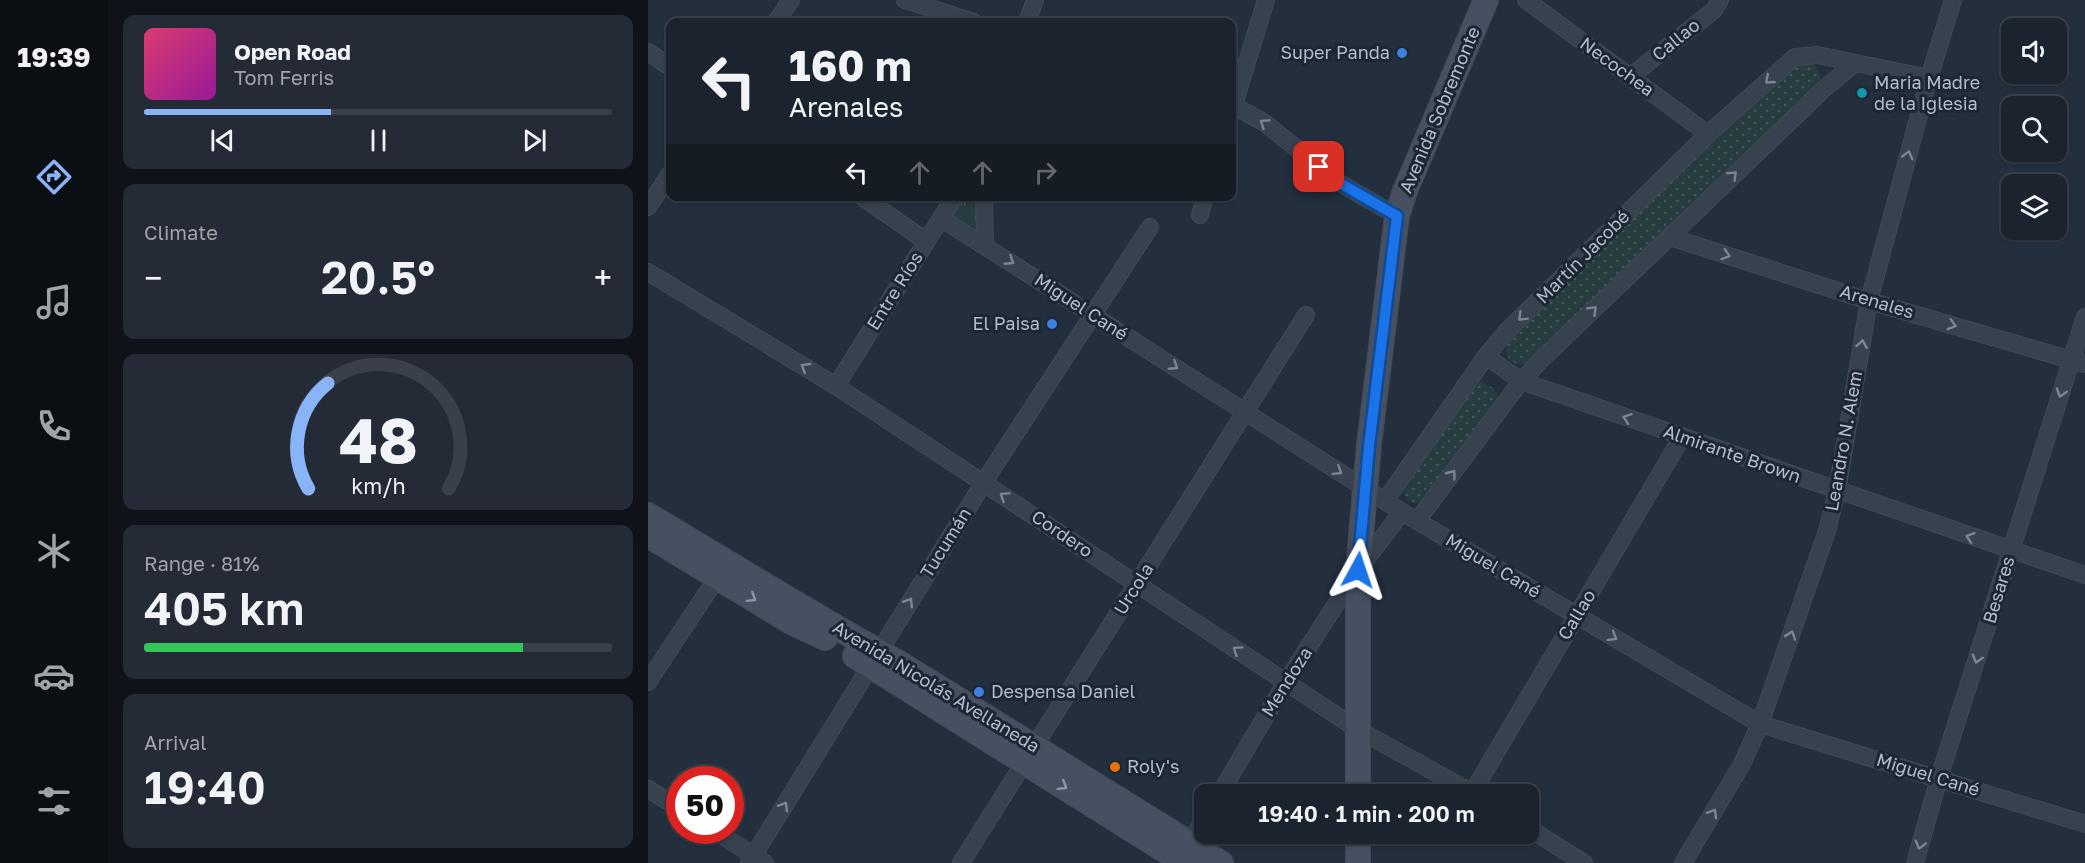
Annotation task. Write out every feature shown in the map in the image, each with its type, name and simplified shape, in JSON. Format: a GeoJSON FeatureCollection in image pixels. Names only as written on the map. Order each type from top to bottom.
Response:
{"type":"FeatureCollection","features":[{"type":"Feature","properties":{"kind":"main road","name":"Avenida Sobremonte"},"geometry":{"type":"LineString","coordinates":[[1358,784],[1358,570],[1364,488],[1397,216],[1405,191],[1486,0]]}},
{"type":"Feature","properties":{"kind":"main road","name":"Avenida Nicolás Avellaneda"},"geometry":{"type":"LineString","coordinates":[[648,515],[723,569]]}},
{"type":"Feature","properties":{"kind":"main road","name":"Avenida Nicolás Avellaneda"},"geometry":{"type":"LineString","coordinates":[[648,536],[723,569],[846,631],[874,658],[1030,754],[1183,857],[1221,863]]}},
{"type":"Feature","properties":{"kind":"main road"},"geometry":{"type":"LineString","coordinates":[[1358,844],[1358,863]]}},
{"type":"Feature","properties":{"kind":"street"},"geometry":{"type":"LineString","coordinates":[[779,18],[791,0]]}},
{"type":"Feature","properties":{"kind":"street"},"geometry":{"type":"LineString","coordinates":[[905,0],[961,18]]}},
{"type":"Feature","properties":{"kind":"street"},"geometry":{"type":"LineString","coordinates":[[1028,18],[1035,0]]}},
{"type":"Feature","properties":{"kind":"street"},"geometry":{"type":"LineString","coordinates":[[1236,94],[1266,0]]}},
{"type":"Feature","properties":{"kind":"street","name":"Necochea"},"geometry":{"type":"LineString","coordinates":[[1526,0],[1708,134]]}},
{"type":"Feature","properties":{"kind":"street","name":"Callao"},"geometry":{"type":"LineString","coordinates":[[1630,77],[1714,10],[1720,0]]}},
{"type":"Feature","properties":{"kind":"street","name":"Leandro N. Alem"},"geometry":{"type":"LineString","coordinates":[[1683,863],[1742,764],[1760,724],[1827,531],[1837,491],[1869,301],[1929,78],[1953,0]]}},
{"type":"Feature","properties":{"kind":"street"},"geometry":{"type":"LineString","coordinates":[[648,52],[666,64]]}},
{"type":"Feature","properties":{"kind":"street"},"geometry":{"type":"LineString","coordinates":[[1819,56],[1929,78]]}},
{"type":"Feature","properties":{"kind":"street"},"geometry":{"type":"LineString","coordinates":[[1819,56],[1826,69],[1825,88]]}},
{"type":"Feature","properties":{"kind":"street","name":"Martín Jacobé"},"geometry":{"type":"LineString","coordinates":[[1385,501],[1486,356],[1507,331],[1708,134],[1795,57],[1819,56]]}},
{"type":"Feature","properties":{"kind":"street"},"geometry":{"type":"LineString","coordinates":[[1418,521],[1521,381],[1541,360],[1825,88],[1854,64]]}},
{"type":"Feature","properties":{"kind":"street"},"geometry":{"type":"LineString","coordinates":[[1236,109],[1265,123],[1338,182],[1397,216]]}},
{"type":"Feature","properties":{"kind":"street"},"geometry":{"type":"LineString","coordinates":[[648,207],[666,180]]}},
{"type":"Feature","properties":{"kind":"street"},"geometry":{"type":"LineString","coordinates":[[868,201],[926,241]]}},
{"type":"Feature","properties":{"kind":"street","name":"Entre Ríos"},"geometry":{"type":"LineString","coordinates":[[836,386],[952,201]]}},
{"type":"Feature","properties":{"kind":"street"},"geometry":{"type":"LineString","coordinates":[[984,201],[985,245]]}},
{"type":"Feature","properties":{"kind":"street"},"geometry":{"type":"LineString","coordinates":[[1200,215],[1204,201]]}},
{"type":"Feature","properties":{"kind":"street","name":"Miguel Cané"},"geometry":{"type":"LineString","coordinates":[[942,219],[1402,512],[1760,724],[2085,824]]}},
{"type":"Feature","properties":{"kind":"street","name":"Tucumán"},"geometry":{"type":"LineString","coordinates":[[756,861],[874,658],[984,482],[1150,227]]}},
{"type":"Feature","properties":{"kind":"street","name":"Arenales"},"geometry":{"type":"LineString","coordinates":[[1670,237],[1869,301],[2078,362]]}},
{"type":"Feature","properties":{"kind":"street","name":"Cordero"},"geometry":{"type":"LineString","coordinates":[[648,272],[836,386],[1357,729],[1456,784]]}},
{"type":"Feature","properties":{"kind":"street","name":"Urcola"},"geometry":{"type":"LineString","coordinates":[[961,863],[1306,315]]}},
{"type":"Feature","properties":{"kind":"street","name":"Besares"},"geometry":{"type":"LineString","coordinates":[[1915,863],[1939,778],[2011,551],[2078,362],[2085,317]]}},
{"type":"Feature","properties":{"kind":"street","name":"Almirante Brown"},"geometry":{"type":"LineString","coordinates":[[1486,356],[1521,381],[2085,575]]}},
{"type":"Feature","properties":{"kind":"street","name":"Callao"},"geometry":{"type":"LineString","coordinates":[[1480,784],[1682,437]]}},
{"type":"Feature","properties":{"kind":"street","name":"Mendoza"},"geometry":{"type":"LineString","coordinates":[[1226,784],[1286,682],[1358,570],[1402,512]]}},
{"type":"Feature","properties":{"kind":"street"},"geometry":{"type":"LineString","coordinates":[[648,682],[723,569]]}},
{"type":"Feature","properties":{"kind":"street"},"geometry":{"type":"LineString","coordinates":[[648,789],[666,800]]}},
{"type":"Feature","properties":{"kind":"street"},"geometry":{"type":"LineString","coordinates":[[1539,835],[1584,863]]}},
{"type":"Feature","properties":{"kind":"street"},"geometry":{"type":"LineString","coordinates":[[1183,857],[1194,837]]}},
{"type":"Feature","properties":{"kind":"street"},"geometry":{"type":"LineString","coordinates":[[732,844],[756,861]]}},
{"type":"Feature","properties":{"kind":"green space"},"geometry":{"type":"Polygon","coordinates":[[[1810,62],[1819,72],[1819,85],[1528,363],[1513,363],[1507,357],[1507,342],[1707,146],[1796,63],[1810,62]]]}},
{"type":"Feature","properties":{"kind":"green space"},"geometry":{"type":"Polygon","coordinates":[[[957,201],[981,201],[980,225],[973,230],[951,217],[957,201]]]}},
{"type":"Feature","properties":{"kind":"green space"},"geometry":{"type":"Polygon","coordinates":[[[1480,382],[1493,388],[1498,401],[1421,502],[1408,500],[1402,487],[1476,383],[1480,382]]]}},
{"type":"Feature","properties":{"kind":"place","name":"Super Panda"},"geometry":{"type":"Point","coordinates":[1402,53]}},
{"type":"Feature","properties":{"kind":"place","name":"Maria Madre de la Iglesia"},"geometry":{"type":"Point","coordinates":[1862,93]}},
{"type":"Feature","properties":{"kind":"place","name":"El Paisa"},"geometry":{"type":"Point","coordinates":[1052,324]}},
{"type":"Feature","properties":{"kind":"place","name":"Despensa Daniel"},"geometry":{"type":"Point","coordinates":[979,692]}},
{"type":"Feature","properties":{"kind":"place","name":"Roly's"},"geometry":{"type":"Point","coordinates":[1115,767]}},
{"type":"Feature","properties":{"kind":"route"},"geometry":{"type":"LineString","coordinates":[[1319,167],[1338,182],[1397,216],[1364,488],[1358,570]]}}]}
